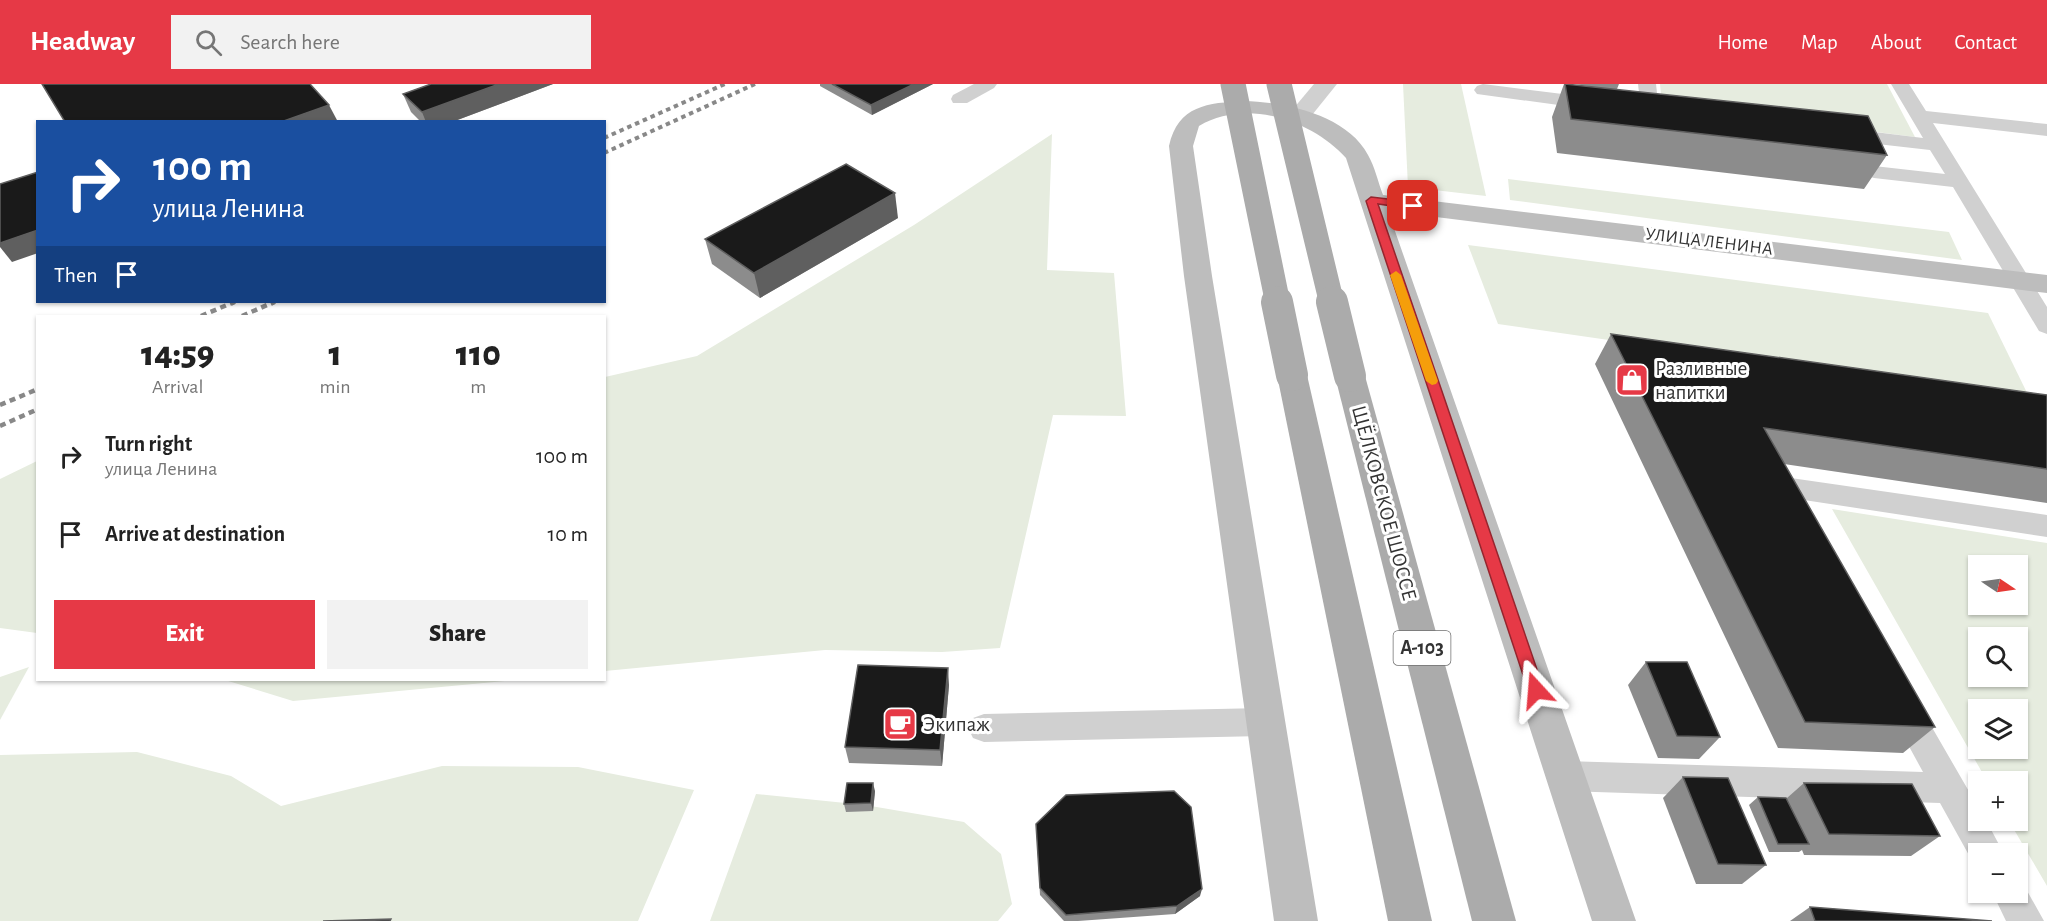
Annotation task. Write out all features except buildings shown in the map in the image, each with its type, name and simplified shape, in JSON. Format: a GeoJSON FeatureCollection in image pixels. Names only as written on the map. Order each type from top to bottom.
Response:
{"type":"FeatureCollection","features":[{"type":"Feature","properties":{"kind":"main road"},"geometry":{"type":"LineString","coordinates":[[1233,84],[1292,375],[1410,921]]}},
{"type":"Feature","properties":{"kind":"main road","name":"ЩЁЛКОВСКОЕ ШОССЕ"},"geometry":{"type":"LineString","coordinates":[[1279,84],[1350,376],[1494,921]]}},
{"type":"Feature","properties":{"kind":"street"},"geometry":{"type":"LineString","coordinates":[[1300,116],[1326,84]]}},
{"type":"Feature","properties":{"kind":"street"},"geometry":{"type":"LineString","coordinates":[[1296,921],[1264,722],[1181,146],[1184,132],[1190,122],[1204,114],[1219,110],[1259,109],[1282,111],[1300,116],[1342,138],[1357,156],[1614,921]]}},
{"type":"Feature","properties":{"kind":"street","name":"УЛИЦА ЛЕНИНА"},"geometry":{"type":"LineString","coordinates":[[1371,201],[2047,284]]}},
{"type":"Feature","properties":{"kind":"lane"},"geometry":{"type":"LineString","coordinates":[[960,99],[988,84]]}},
{"type":"Feature","properties":{"kind":"lane"},"geometry":{"type":"LineString","coordinates":[[1647,84],[1650,111]]}},
{"type":"Feature","properties":{"kind":"lane"},"geometry":{"type":"LineString","coordinates":[[1900,84],[2047,326]]}},
{"type":"Feature","properties":{"kind":"lane"},"geometry":{"type":"LineString","coordinates":[[1483,90],[1673,114]]}},
{"type":"Feature","properties":{"kind":"lane"},"geometry":{"type":"LineString","coordinates":[[1918,116],[2047,130]]}},
{"type":"Feature","properties":{"kind":"lane"},"geometry":{"type":"LineString","coordinates":[[1823,132],[1935,145]]}},
{"type":"Feature","properties":{"kind":"lane"},"geometry":{"type":"LineString","coordinates":[[1874,172],[1959,182]]}},
{"type":"Feature","properties":{"kind":"lane"},"geometry":{"type":"LineString","coordinates":[[1806,529],[1784,488],[2047,526]]}},
{"type":"Feature","properties":{"kind":"lane"},"geometry":{"type":"LineString","coordinates":[[1892,686],[1980,843]]}},
{"type":"Feature","properties":{"kind":"lane"},"geometry":{"type":"LineString","coordinates":[[984,728],[1264,722]]}},
{"type":"Feature","properties":{"kind":"lane"},"geometry":{"type":"LineString","coordinates":[[1565,776],[1948,788]]}},
{"type":"Feature","properties":{"kind":"lane"},"geometry":{"type":"LineString","coordinates":[[2015,903],[2026,921]]}},
{"type":"Feature","properties":{"kind":"shaded area"},"geometry":{"type":"Polygon","coordinates":[[[1403,84],[1461,84],[1486,196],[1408,187],[1403,84]]]}},
{"type":"Feature","properties":{"kind":"shaded area"},"geometry":{"type":"Polygon","coordinates":[[[1660,84],[1887,84],[1915,137],[1662,104],[1660,84]]]}},
{"type":"Feature","properties":{"kind":"shaded area"},"geometry":{"type":"Polygon","coordinates":[[[1052,134],[1047,270],[1114,273],[1126,416],[1053,415],[1000,648],[942,652],[825,650],[606,671],[606,377],[697,356],[914,225],[1052,134]]]}},
{"type":"Feature","properties":{"kind":"shaded area"},"geometry":{"type":"Polygon","coordinates":[[[1508,179],[1949,232],[1962,260],[1510,200],[1508,179]]]}},
{"type":"Feature","properties":{"kind":"shaded area"},"geometry":{"type":"Polygon","coordinates":[[[1468,245],[1988,313],[2031,401],[1498,324],[1468,245]]]}},
{"type":"Feature","properties":{"kind":"shaded area"},"geometry":{"type":"Polygon","coordinates":[[[36,461],[36,633],[0,628],[0,479],[36,461]]]}},
{"type":"Feature","properties":{"kind":"shaded area"},"geometry":{"type":"Polygon","coordinates":[[[1832,509],[2047,543],[2047,886],[2028,854],[2028,843],[2022,843],[2015,831],[2028,831],[2028,771],[1981,771],[1974,759],[2028,759],[2028,699],[1968,699],[1968,748],[1832,509]]]}},
{"type":"Feature","properties":{"kind":"shaded area"},"geometry":{"type":"Polygon","coordinates":[[[29,667],[0,720],[0,677],[29,667]]]}},
{"type":"Feature","properties":{"kind":"shaded area"},"geometry":{"type":"Polygon","coordinates":[[[228,681],[503,681],[293,701],[228,681]]]}},
{"type":"Feature","properties":{"kind":"shaded area"},"geometry":{"type":"Polygon","coordinates":[[[137,752],[231,776],[281,806],[442,766],[578,767],[694,790],[638,921],[0,921],[0,755],[137,752]]]}},
{"type":"Feature","properties":{"kind":"shaded area"},"geometry":{"type":"Polygon","coordinates":[[[756,794],[865,805],[964,822],[1001,854],[1012,904],[998,921],[710,921],[756,794]]]}},
{"type":"Feature","properties":{"kind":"railway"},"geometry":{"type":"LineString","coordinates":[[606,137],[725,84]]}},
{"type":"Feature","properties":{"kind":"railway"},"geometry":{"type":"LineString","coordinates":[[606,152],[755,84]]}},
{"type":"Feature","properties":{"kind":"railway"},"geometry":{"type":"LineString","coordinates":[[203,315],[232,303]]}},
{"type":"Feature","properties":{"kind":"railway"},"geometry":{"type":"LineString","coordinates":[[244,315],[272,303]]}},
{"type":"Feature","properties":{"kind":"railway"},"geometry":{"type":"LineString","coordinates":[[0,405],[36,390]]}},
{"type":"Feature","properties":{"kind":"railway"},"geometry":{"type":"LineString","coordinates":[[0,426],[36,410]]}},
{"type":"Feature","properties":{"kind":"slow traffic"},"geometry":{"type":"LineString","coordinates":[[1396,275],[1432,381]]}},
{"type":"Feature","properties":{"kind":"place","name":"Разливные напитки"},"geometry":{"type":"Point","coordinates":[1632,380]}},
{"type":"Feature","properties":{"kind":"place","name":"Экипаж"},"geometry":{"type":"Point","coordinates":[900,724]}},
{"type":"Feature","properties":{"kind":"route"},"geometry":{"type":"LineString","coordinates":[[1413,206],[1371,201],[1536,690]]}}]}
